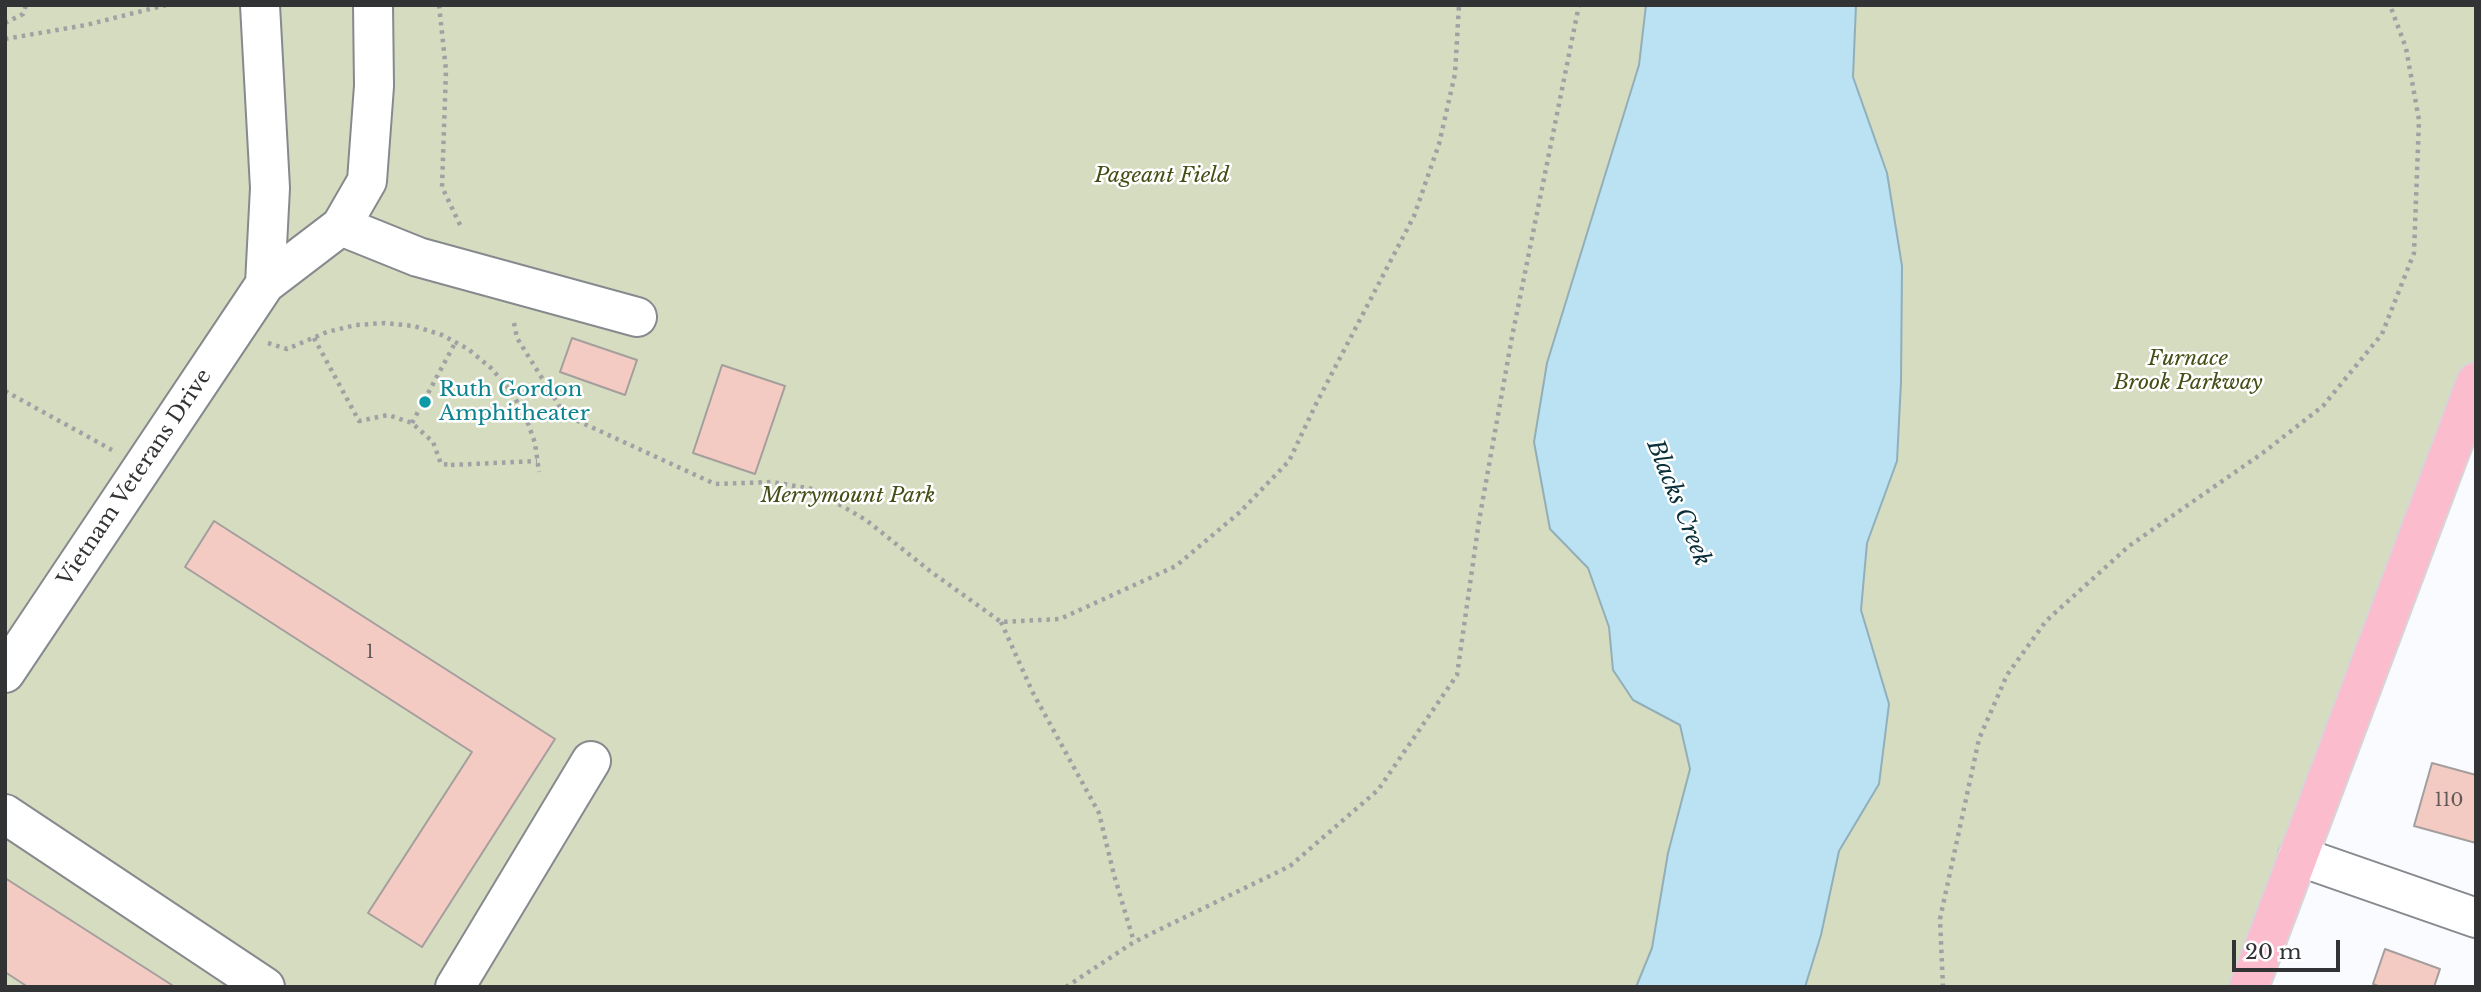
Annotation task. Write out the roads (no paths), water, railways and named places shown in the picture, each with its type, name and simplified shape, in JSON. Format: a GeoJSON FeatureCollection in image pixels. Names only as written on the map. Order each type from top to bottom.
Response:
{"type":"FeatureCollection","features":[{"type":"Feature","properties":{"kind":"main road"},"geometry":{"type":"LineString","coordinates":[[2249,987],[2476,382]]}},
{"type":"Feature","properties":{"kind":"street"},"geometry":{"type":"LineString","coordinates":[[260,5],[270,188],[265,284]]}},
{"type":"Feature","properties":{"kind":"street"},"geometry":{"type":"LineString","coordinates":[[265,284],[341,226],[367,181],[374,86],[373,5]]}},
{"type":"Feature","properties":{"kind":"street"},"geometry":{"type":"LineString","coordinates":[[341,226],[418,257],[637,317]]}},
{"type":"Feature","properties":{"kind":"street","name":"Vietnam Veterans Drive"},"geometry":{"type":"LineString","coordinates":[[5,673],[265,284]]}},
{"type":"Feature","properties":{"kind":"street"},"geometry":{"type":"LineString","coordinates":[[455,987],[591,761]]}},
{"type":"Feature","properties":{"kind":"street"},"geometry":{"type":"LineString","coordinates":[[5,814],[265,987]]}},
{"type":"Feature","properties":{"kind":"street"},"geometry":{"type":"LineString","coordinates":[[2298,856],[2476,918]]}},
{"type":"Feature","properties":{"kind":"water","name":"Blacks Creek"},"geometry":{"type":"Polygon","coordinates":[[[1646,5],[1856,5],[1853,77],[1887,173],[1902,266],[1897,461],[1867,543],[1861,610],[1889,704],[1879,784],[1839,851],[1821,935],[1805,987],[1636,987],[1652,948],[1668,853],[1690,769],[1680,725],[1633,700],[1613,670],[1609,627],[1588,568],[1550,529],[1534,442],[1547,363],[1639,65],[1646,5]]]}},
{"type":"Feature","properties":{"kind":"place","name":"Ruth Gordon Amphitheater"},"geometry":{"type":"Point","coordinates":[425,402]}},
{"type":"Feature","properties":{"kind":"park label","name":"Pageant Field"},"geometry":{"type":"Point","coordinates":[1162,176]}},
{"type":"Feature","properties":{"kind":"park label","name":"Furnace Brook Parkway"},"geometry":{"type":"Point","coordinates":[2188,371]}},
{"type":"Feature","properties":{"kind":"park label","name":"Merrymount Park"},"geometry":{"type":"Point","coordinates":[848,496]}}]}
